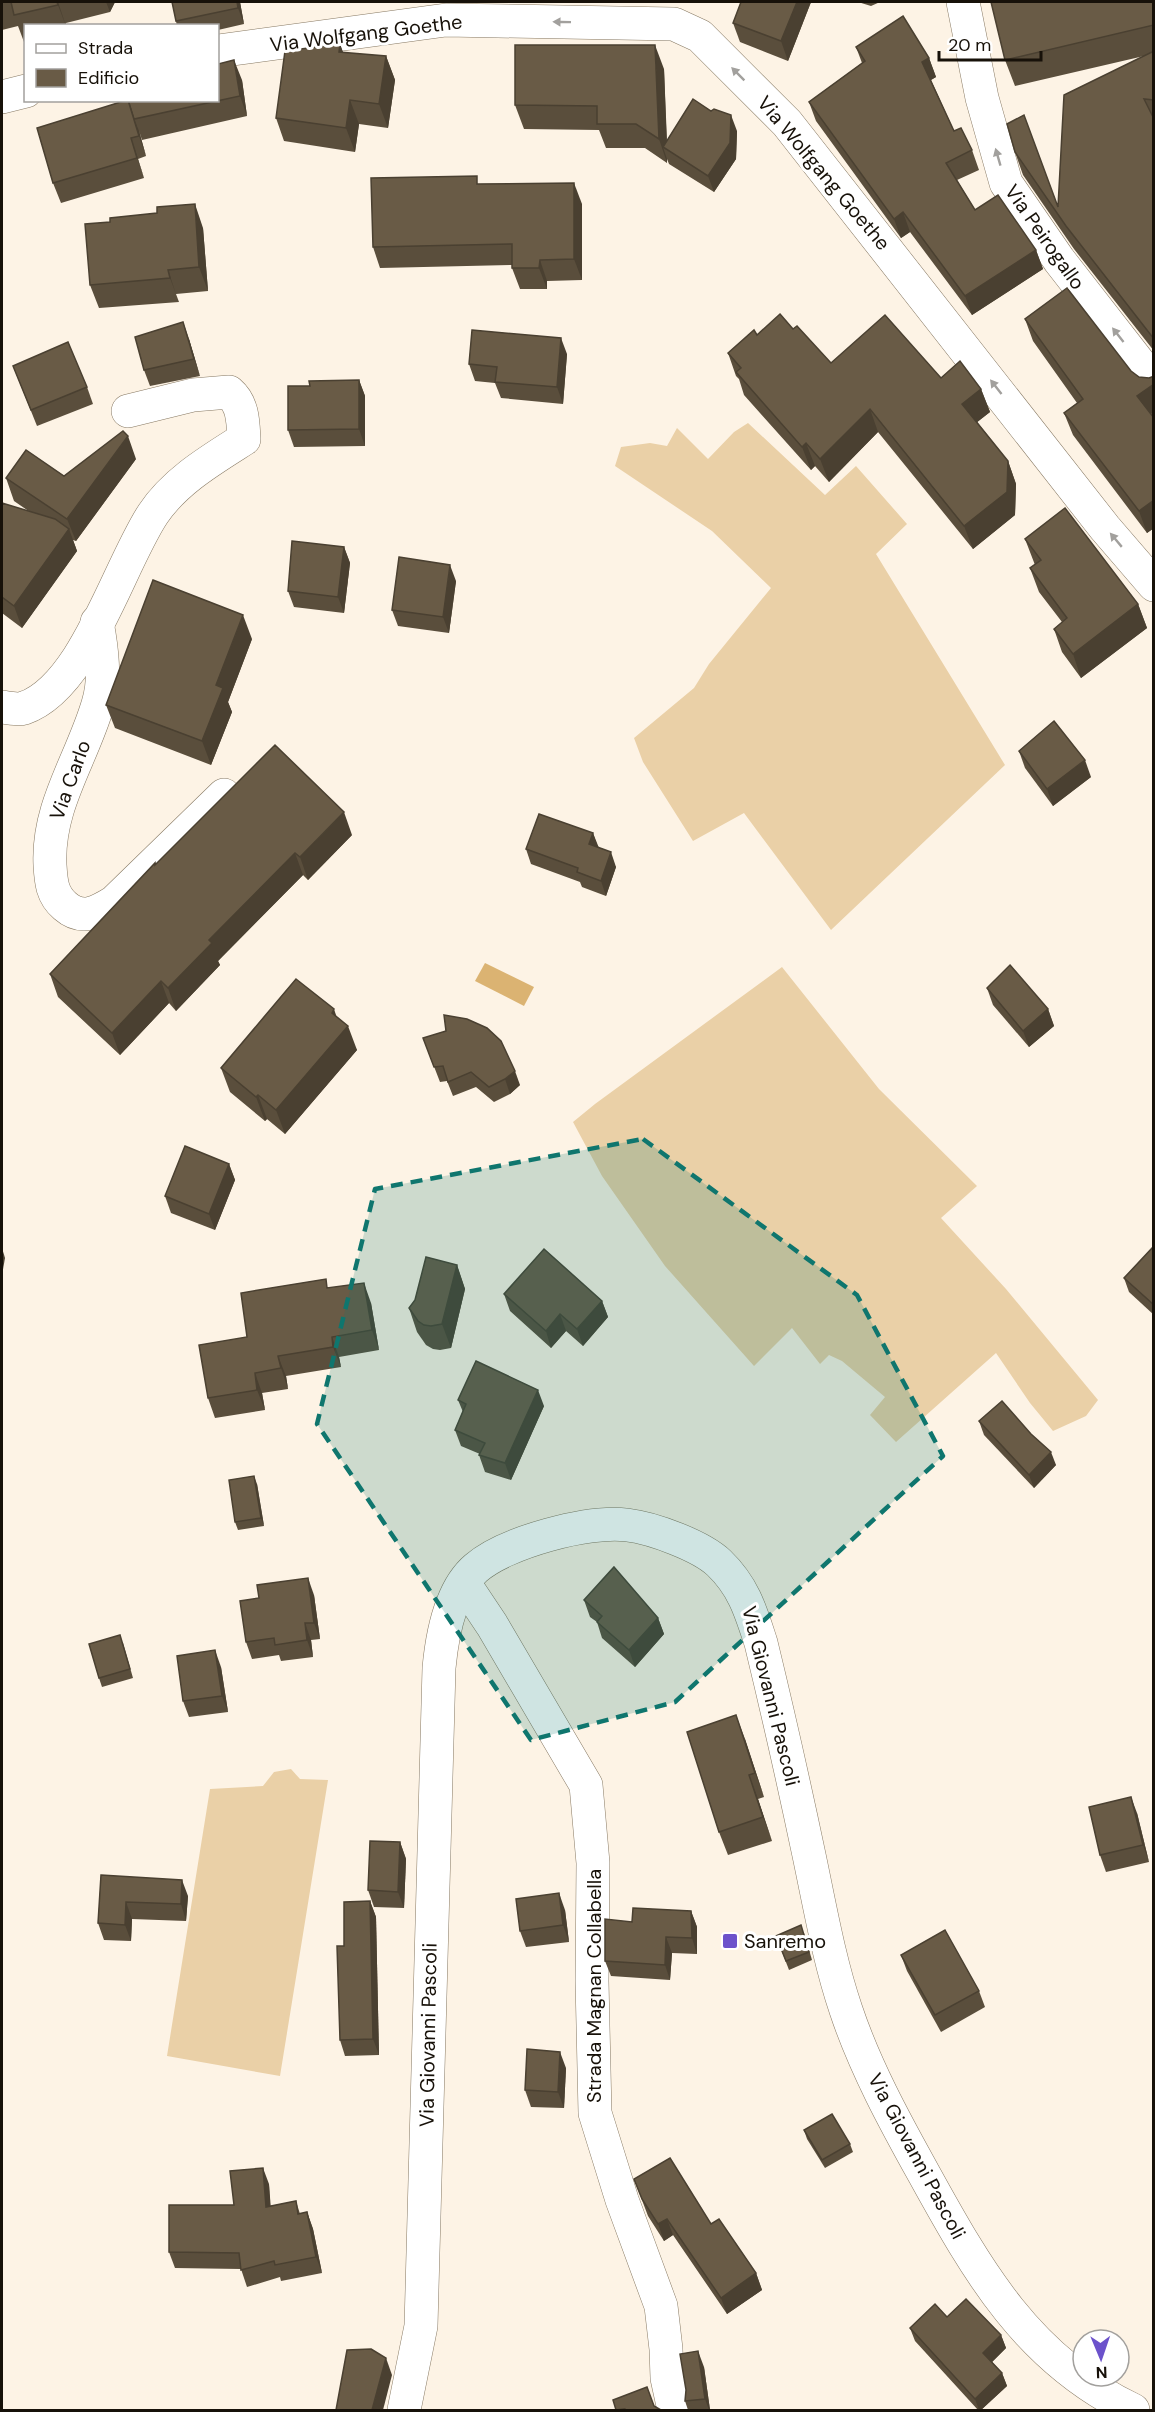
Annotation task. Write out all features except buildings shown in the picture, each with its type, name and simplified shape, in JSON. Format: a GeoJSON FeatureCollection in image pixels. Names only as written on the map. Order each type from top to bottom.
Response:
{"type":"FeatureCollection","features":[{"type":"Feature","properties":{"kind":"street","name":"Via Peirogallo"},"geometry":{"type":"LineString","coordinates":[[963,2],[982,99],[1006,183],[1059,260],[1154,382]]}},
{"type":"Feature","properties":{"kind":"street","name":"Via Wolfgang Goethe"},"geometry":{"type":"LineString","coordinates":[[219,51],[446,20],[674,24],[700,36],[787,123],[1105,528],[1154,585]]}},
{"type":"Feature","properties":{"kind":"street"},"geometry":{"type":"LineString","coordinates":[[2,97],[24,92]]}},
{"type":"Feature","properties":{"kind":"street"},"geometry":{"type":"LineString","coordinates":[[2,707],[22,709],[47,697],[75,666],[154,513],[204,464],[244,439],[243,420],[238,400],[229,392],[193,394],[128,411]]}},
{"type":"Feature","properties":{"kind":"street","name":"Via Carlo"},"geometry":{"type":"LineString","coordinates":[[97,622],[102,649],[103,680],[99,704],[56,809],[49,846],[54,894],[70,910],[82,915],[94,914],[114,902],[224,795]]}},
{"type":"Feature","properties":{"kind":"street","name":"Via Giovanni Pascoli"},"geometry":{"type":"LineString","coordinates":[[404,2410],[421,2326],[439,1668],[442,1637],[449,1612],[464,1583],[476,1568],[498,1553],[522,1543],[598,1525],[627,1525],[653,1531],[685,1543],[718,1562],[745,1596],[762,1643],[830,1957],[850,2020],[902,2136],[962,2242],[1009,2312],[1047,2353],[1073,2375],[1110,2399],[1133,2410]]}},
{"type":"Feature","properties":{"kind":"street","name":"Strada Magnan Collabella"},"geometry":{"type":"LineString","coordinates":[[464,1583],[492,1625],[586,1785],[593,1863],[592,1982],[595,2113],[622,2200],[661,2306],[667,2378],[674,2410]]}},
{"type":"Feature","properties":{"kind":"highlighted area"},"geometry":{"type":"Polygon","coordinates":[[[643,1139],[857,1295],[943,1456],[675,1702],[531,1740],[317,1424],[375,1189],[643,1139]]]}},
{"type":"Feature","properties":{"kind":"shaded area"},"geometry":{"type":"Polygon","coordinates":[[[748,423],[825,495],[856,466],[907,524],[876,554],[1005,765],[831,930],[744,813],[693,841],[643,762],[634,738],[694,688],[709,664],[771,588],[712,531],[615,466],[621,447],[650,443],[667,446],[677,428],[708,459],[734,432],[748,423]]]}},
{"type":"Feature","properties":{"kind":"shaded area"},"geometry":{"type":"Polygon","coordinates":[[[485,963],[534,987],[524,1006],[475,981],[485,963]]]}},
{"type":"Feature","properties":{"kind":"shaded area"},"geometry":{"type":"Polygon","coordinates":[[[782,967],[879,1089],[977,1186],[941,1218],[1006,1289],[1098,1400],[1086,1416],[1053,1431],[1030,1403],[996,1353],[896,1442],[870,1415],[885,1397],[842,1361],[829,1355],[820,1364],[792,1328],[754,1366],[665,1266],[602,1176],[573,1122],[782,967]]]}},
{"type":"Feature","properties":{"kind":"shaded area"},"geometry":{"type":"Polygon","coordinates":[[[291,1769],[300,1779],[328,1780],[280,2076],[167,2056],[210,1789],[263,1786],[274,1772],[291,1769]]]}},
{"type":"Feature","properties":{"kind":"place","name":"Sanremo"},"geometry":{"type":"Point","coordinates":[730,1941]}}]}
